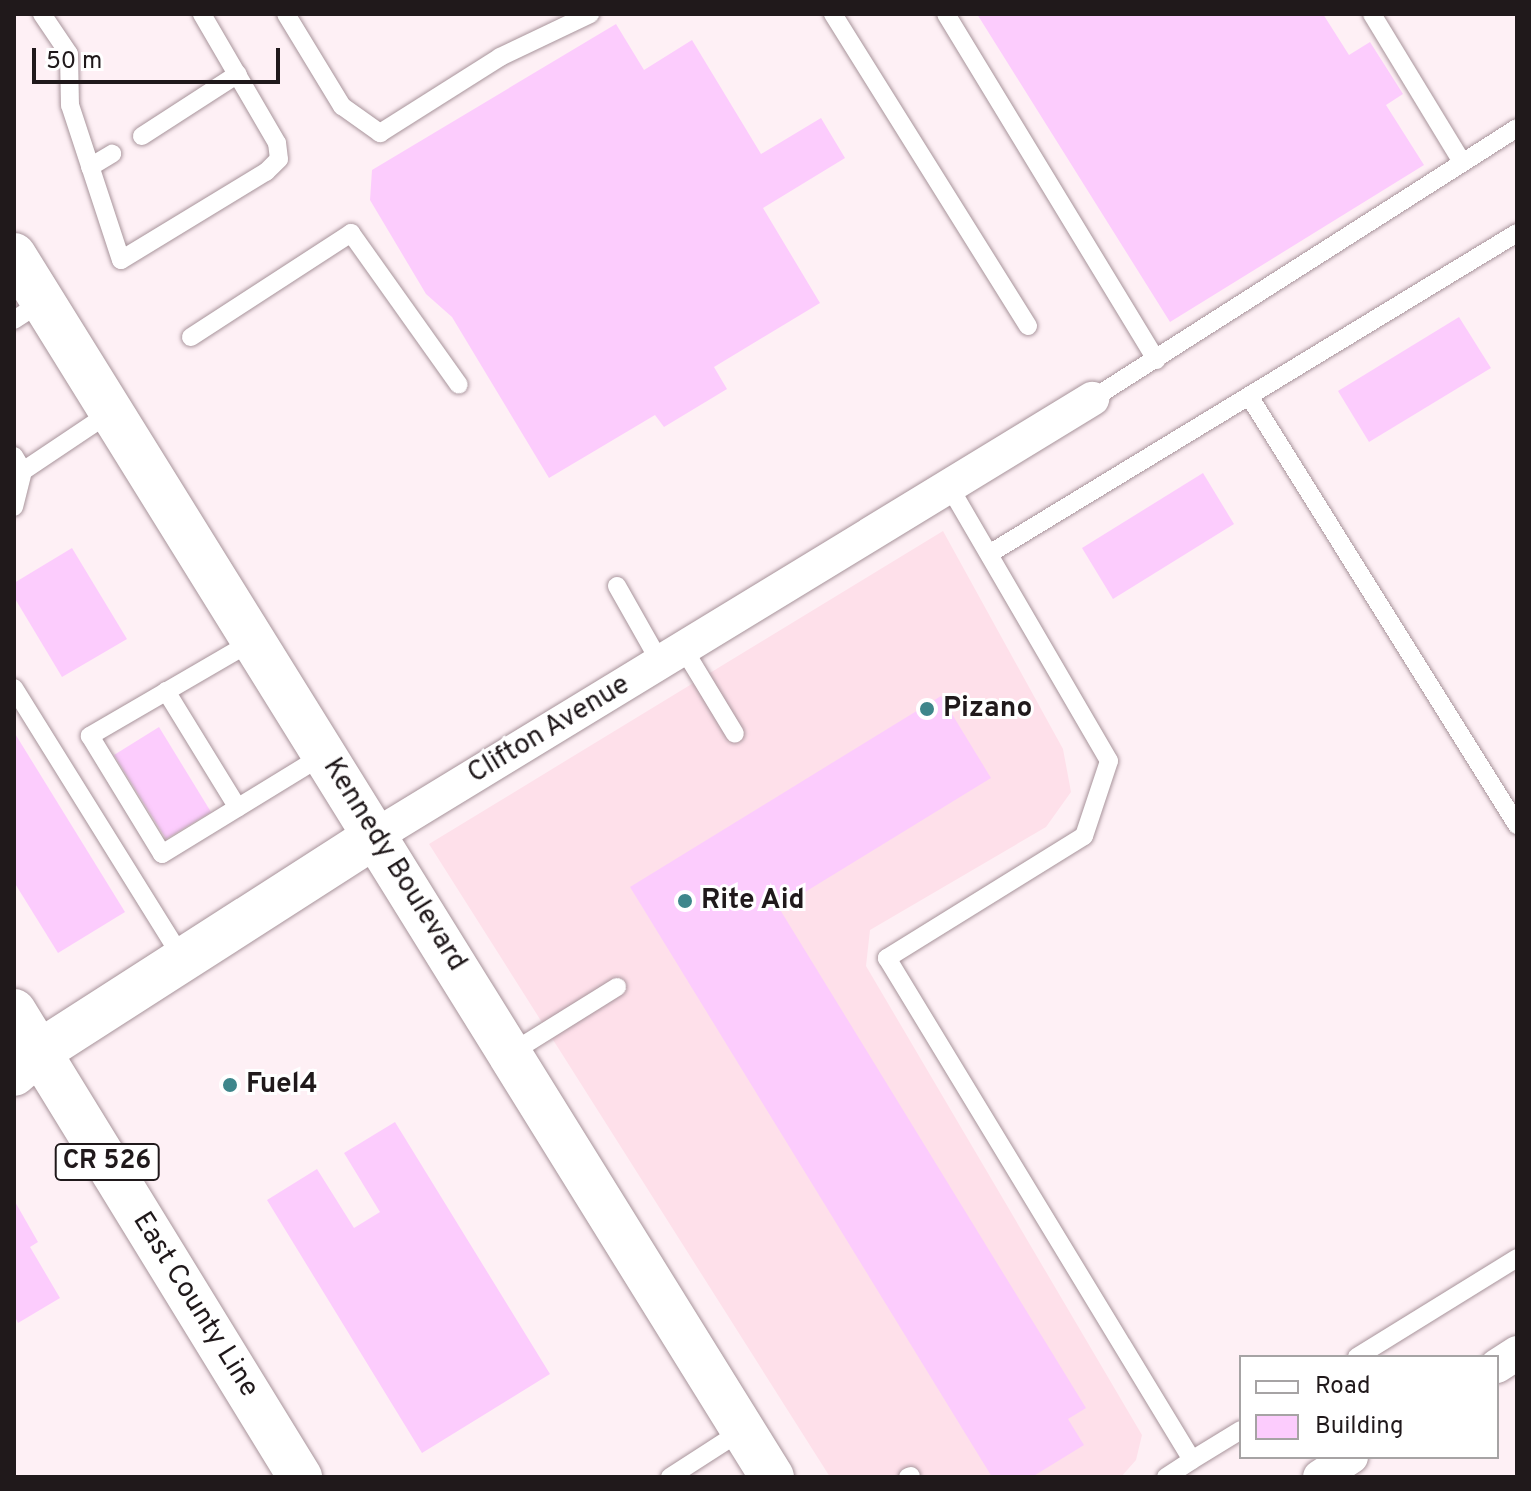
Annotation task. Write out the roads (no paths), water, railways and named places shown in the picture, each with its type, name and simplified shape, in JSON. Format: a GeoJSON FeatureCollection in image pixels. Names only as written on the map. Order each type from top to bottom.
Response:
{"type":"FeatureCollection","features":[{"type":"Feature","properties":{"kind":"street","name":"Kennedy Boulevard"},"geometry":{"type":"LineString","coordinates":[[14,255],[28,311],[111,412],[256,640],[772,1477]]}},
{"type":"Feature","properties":{"kind":"street","name":"Clifton Avenue"},"geometry":{"type":"LineString","coordinates":[[26,1063],[375,836],[1092,399]]}},
{"type":"Feature","properties":{"kind":"street","name":"East County Line"},"geometry":{"type":"LineString","coordinates":[[14,1011],[26,1063],[300,1477]]}},
{"type":"Feature","properties":{"kind":"street"},"geometry":{"type":"LineString","coordinates":[[1499,1365],[1517,1353]]}},
{"type":"Feature","properties":{"kind":"street"},"geometry":{"type":"LineString","coordinates":[[1320,1477],[1348,1459]]}},
{"type":"Feature","properties":{"kind":"lane"},"geometry":{"type":"LineString","coordinates":[[42,14],[69,54],[70,105],[121,260],[266,172],[279,159],[277,143],[202,14]]}},
{"type":"Feature","properties":{"kind":"lane"},"geometry":{"type":"LineString","coordinates":[[286,14],[342,106],[380,133],[500,57],[590,14]]}},
{"type":"Feature","properties":{"kind":"lane"},"geometry":{"type":"LineString","coordinates":[[833,14],[1028,326]]}},
{"type":"Feature","properties":{"kind":"lane"},"geometry":{"type":"LineString","coordinates":[[946,14],[1156,360]]}},
{"type":"Feature","properties":{"kind":"lane"},"geometry":{"type":"LineString","coordinates":[[1372,14],[1462,162]]}},
{"type":"Feature","properties":{"kind":"lane"},"geometry":{"type":"LineString","coordinates":[[142,136],[238,74]]}},
{"type":"Feature","properties":{"kind":"lane"},"geometry":{"type":"LineString","coordinates":[[1092,399],[1517,128]]}},
{"type":"Feature","properties":{"kind":"lane"},"geometry":{"type":"LineString","coordinates":[[90,167],[112,154]]}},
{"type":"Feature","properties":{"kind":"lane"},"geometry":{"type":"LineString","coordinates":[[191,337],[351,233],[459,385]]}},
{"type":"Feature","properties":{"kind":"lane"},"geometry":{"type":"LineString","coordinates":[[989,554],[1517,233]]}},
{"type":"Feature","properties":{"kind":"lane"},"geometry":{"type":"LineString","coordinates":[[1249,396],[1517,825]]}},
{"type":"Feature","properties":{"kind":"lane"},"geometry":{"type":"LineString","coordinates":[[14,507],[18,463],[111,412]]}},
{"type":"Feature","properties":{"kind":"lane"},"geometry":{"type":"LineString","coordinates":[[949,486],[1109,761],[1084,836],[887,958],[1192,1460]]}},
{"type":"Feature","properties":{"kind":"lane"},"geometry":{"type":"LineString","coordinates":[[617,586],[735,734]]}},
{"type":"Feature","properties":{"kind":"lane"},"geometry":{"type":"LineString","coordinates":[[256,640],[90,736],[154,841],[162,854],[325,753]]}},
{"type":"Feature","properties":{"kind":"lane"},"geometry":{"type":"LineString","coordinates":[[14,688],[183,959]]}},
{"type":"Feature","properties":{"kind":"lane"},"geometry":{"type":"LineString","coordinates":[[166,691],[238,808]]}},
{"type":"Feature","properties":{"kind":"lane"},"geometry":{"type":"LineString","coordinates":[[511,1053],[617,987]]}},
{"type":"Feature","properties":{"kind":"lane"},"geometry":{"type":"LineString","coordinates":[[1360,1355],[1517,1258]]}},
{"type":"Feature","properties":{"kind":"lane"},"geometry":{"type":"LineString","coordinates":[[670,1477],[743,1430]]}},
{"type":"Feature","properties":{"kind":"lane"},"geometry":{"type":"LineString","coordinates":[[1166,1477],[1239,1431]]}},
{"type":"Feature","properties":{"kind":"place","name":"Pizano"},"geometry":{"type":"Point","coordinates":[927,709]}},
{"type":"Feature","properties":{"kind":"place","name":"Rite Aid"},"geometry":{"type":"Point","coordinates":[685,901]}},
{"type":"Feature","properties":{"kind":"place","name":"Fuel4"},"geometry":{"type":"Point","coordinates":[230,1085]}}]}
